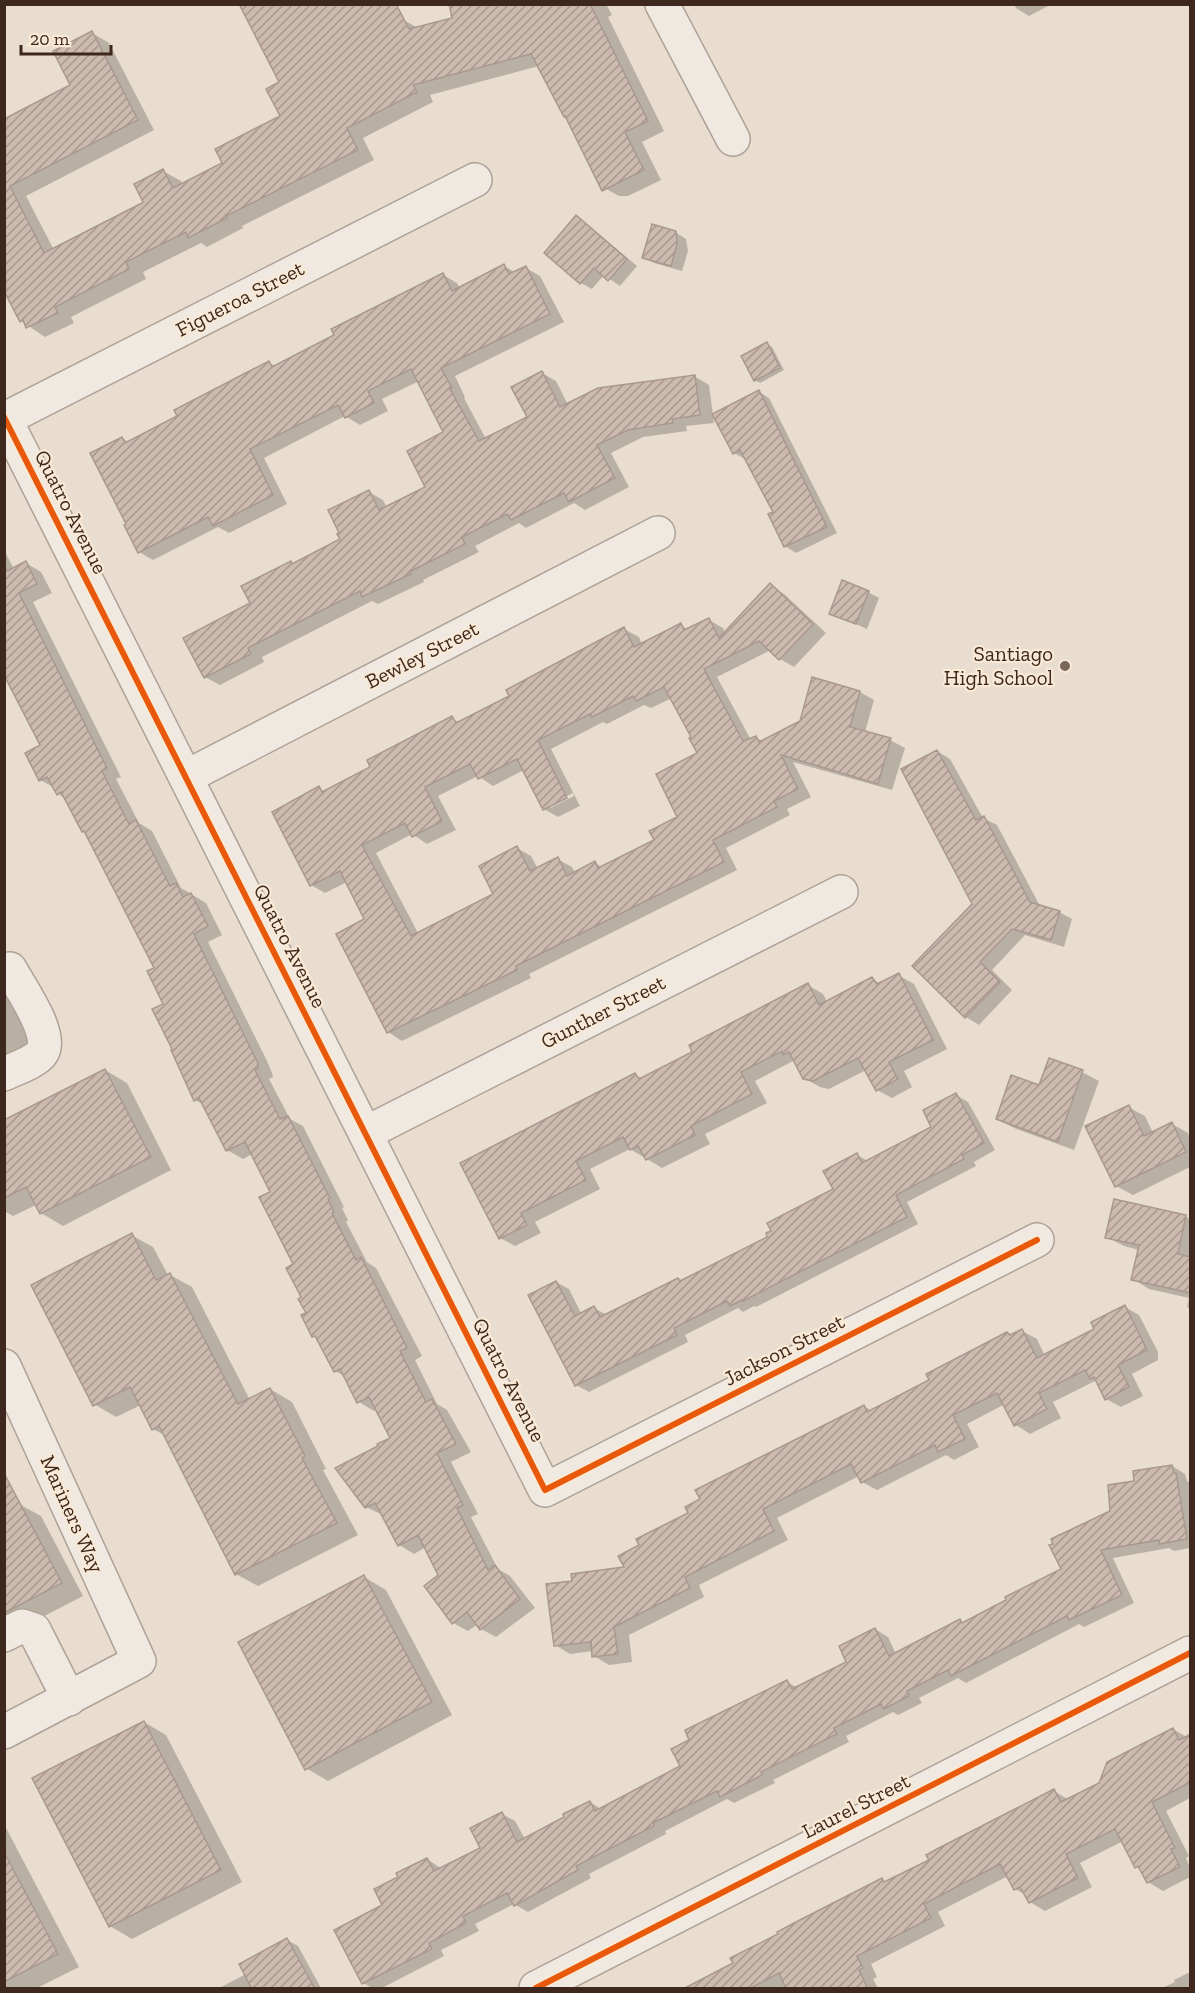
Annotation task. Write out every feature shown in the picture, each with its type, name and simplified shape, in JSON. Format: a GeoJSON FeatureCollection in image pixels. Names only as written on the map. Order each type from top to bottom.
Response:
{"type":"FeatureCollection","features":[{"type":"Feature","properties":{"kind":"street"},"geometry":{"type":"LineString","coordinates":[[662,4],[733,139]]}},
{"type":"Feature","properties":{"kind":"street","name":"Figueroa Street"},"geometry":{"type":"LineString","coordinates":[[5,418],[475,180]]}},
{"type":"Feature","properties":{"kind":"street","name":"Quatro Avenue"},"geometry":{"type":"LineString","coordinates":[[5,418],[545,1490]]}},
{"type":"Feature","properties":{"kind":"street","name":"Bewley Street"},"geometry":{"type":"LineString","coordinates":[[186,777],[658,533]]}},
{"type":"Feature","properties":{"kind":"street","name":"Gunther Street"},"geometry":{"type":"LineString","coordinates":[[366,1133],[841,892]]}},
{"type":"Feature","properties":{"kind":"street"},"geometry":{"type":"LineString","coordinates":[[4,1074],[37,1057],[43,1052],[46,1041],[40,1023],[10,969]]}},
{"type":"Feature","properties":{"kind":"street","name":"Jackson Street"},"geometry":{"type":"LineString","coordinates":[[545,1490],[1037,1240]]}},
{"type":"Feature","properties":{"kind":"street","name":"Mariners Way"},"geometry":{"type":"LineString","coordinates":[[4,1366],[139,1661],[69,1698]]}},
{"type":"Feature","properties":{"kind":"street"},"geometry":{"type":"LineString","coordinates":[[4,1635],[22,1626],[34,1630],[69,1698],[4,1732]]}},
{"type":"Feature","properties":{"kind":"street","name":"Laurel Street"},"geometry":{"type":"LineString","coordinates":[[536,1989],[1191,1653]]}},
{"type":"Feature","properties":{"kind":"building"},"geometry":{"type":"Polygon","coordinates":[[[239,4],[396,4],[409,29],[452,18],[449,4],[590,4],[648,121],[625,132],[644,170],[602,191],[531,54],[413,85],[417,92],[347,128],[358,150],[226,216],[227,218],[188,238],[186,232],[126,262],[129,269],[55,307],[58,313],[26,328],[23,320],[20,322],[4,291],[4,119],[70,85],[53,51],[92,31],[138,120],[10,186],[44,253],[143,202],[134,184],[163,169],[173,188],[222,163],[215,149],[280,116],[266,89],[279,82],[239,4]]]}},
{"type":"Feature","properties":{"kind":"building"},"geometry":{"type":"Polygon","coordinates":[[[576,215],[627,259],[608,281],[594,268],[580,284],[544,253],[576,215]]]}},
{"type":"Feature","properties":{"kind":"building"},"geometry":{"type":"Polygon","coordinates":[[[652,224],[676,231],[677,244],[671,266],[642,258],[652,224]]]}},
{"type":"Feature","properties":{"kind":"building"},"geometry":{"type":"Polygon","coordinates":[[[504,264],[509,274],[526,266],[550,314],[441,368],[479,441],[527,417],[511,387],[542,371],[560,407],[598,388],[695,375],[700,415],[672,419],[673,423],[628,430],[597,445],[615,478],[569,502],[564,493],[511,520],[507,514],[462,537],[465,544],[409,572],[411,574],[362,597],[360,591],[248,648],[251,654],[204,678],[183,638],[250,603],[241,586],[291,561],[292,564],[340,539],[328,510],[369,490],[379,510],[425,487],[407,451],[443,432],[411,369],[368,391],[374,403],[345,418],[338,405],[250,449],[273,495],[213,526],[208,517],[138,553],[90,453],[122,437],[125,443],[177,416],[174,410],[269,361],[272,367],[334,335],[331,329],[443,273],[452,291],[504,264]]]}},
{"type":"Feature","properties":{"kind":"building"},"geometry":{"type":"Polygon","coordinates":[[[767,342],[780,368],[754,381],[741,356],[767,342]]]}},
{"type":"Feature","properties":{"kind":"building"},"geometry":{"type":"Polygon","coordinates":[[[759,390],[827,527],[784,547],[768,514],[773,512],[740,450],[733,454],[712,414],[759,390]]]}},
{"type":"Feature","properties":{"kind":"building"},"geometry":{"type":"Polygon","coordinates":[[[26,561],[37,584],[19,593],[107,768],[102,771],[129,824],[136,820],[170,886],[176,883],[183,897],[191,893],[208,926],[194,934],[258,1063],[258,1068],[255,1070],[280,1119],[288,1116],[330,1198],[328,1199],[334,1212],[332,1213],[356,1260],[361,1257],[407,1348],[400,1351],[426,1402],[432,1399],[456,1444],[437,1453],[463,1505],[457,1508],[488,1570],[495,1565],[520,1599],[480,1630],[467,1612],[452,1624],[424,1586],[438,1575],[418,1535],[398,1546],[375,1503],[365,1508],[335,1468],[390,1438],[369,1397],[357,1403],[340,1369],[334,1372],[315,1336],[312,1337],[301,1315],[306,1313],[298,1299],[301,1297],[286,1268],[293,1264],[259,1197],[270,1192],[245,1142],[226,1151],[199,1098],[194,1101],[152,1009],[163,1004],[147,971],[154,968],[84,831],[82,832],[61,792],[57,795],[47,777],[39,781],[25,753],[40,745],[4,675],[4,566],[7,571],[26,561]]]}},
{"type":"Feature","properties":{"kind":"building"},"geometry":{"type":"Polygon","coordinates":[[[842,580],[869,591],[856,624],[829,614],[842,580]]]}},
{"type":"Feature","properties":{"kind":"building"},"geometry":{"type":"Polygon","coordinates":[[[770,583],[813,624],[779,660],[759,641],[704,669],[743,741],[756,736],[759,742],[800,721],[812,677],[860,691],[850,727],[891,738],[878,784],[781,755],[798,789],[774,801],[777,807],[713,840],[724,862],[516,966],[517,970],[387,1033],[336,934],[364,919],[340,871],[310,886],[272,812],[319,786],[322,792],[370,767],[367,760],[452,716],[456,723],[509,696],[506,690],[624,627],[634,647],[681,623],[684,630],[709,618],[719,638],[770,583]],[[664,687],[636,701],[633,696],[592,717],[590,714],[538,740],[567,798],[543,810],[517,759],[478,779],[470,764],[425,787],[442,821],[412,837],[405,823],[362,845],[411,936],[493,894],[479,866],[517,846],[530,871],[558,857],[567,876],[595,861],[598,868],[654,840],[649,831],[677,817],[656,774],[697,753],[689,738],[691,737],[664,687]]]}},
{"type":"Feature","properties":{"kind":"building"},"geometry":{"type":"Polygon","coordinates":[[[937,750],[976,820],[984,816],[1030,902],[1060,911],[1051,940],[1012,929],[980,962],[1000,982],[965,1018],[912,966],[972,904],[901,769],[937,750]]]}},
{"type":"Feature","properties":{"kind":"building"},"geometry":{"type":"Polygon","coordinates":[[[899,973],[933,1040],[889,1062],[898,1079],[876,1091],[858,1058],[813,1081],[803,1079],[789,1052],[783,1055],[782,1051],[741,1072],[752,1094],[691,1126],[695,1135],[646,1160],[638,1146],[630,1150],[623,1137],[576,1161],[586,1180],[521,1213],[527,1225],[499,1239],[460,1163],[635,1073],[639,1079],[692,1052],[689,1045],[808,983],[819,1005],[872,977],[877,984],[899,973]]]}},
{"type":"Feature","properties":{"kind":"building"},"geometry":{"type":"Polygon","coordinates":[[[1049,1058],[1083,1070],[1058,1142],[996,1119],[1011,1075],[1039,1085],[1049,1058]]]}},
{"type":"Feature","properties":{"kind":"building"},"geometry":{"type":"Polygon","coordinates":[[[105,1069],[151,1157],[40,1214],[26,1187],[4,1198],[4,1120],[105,1069]]]}},
{"type":"Feature","properties":{"kind":"building"},"geometry":{"type":"Polygon","coordinates":[[[956,1093],[984,1143],[962,1155],[964,1159],[896,1195],[907,1217],[743,1301],[730,1306],[727,1301],[674,1328],[677,1335],[575,1386],[528,1295],[556,1281],[575,1316],[594,1306],[600,1317],[678,1278],[680,1281],[767,1237],[766,1233],[771,1231],[767,1223],[833,1189],[823,1171],[857,1153],[862,1163],[931,1127],[923,1110],[956,1093]]]}},
{"type":"Feature","properties":{"kind":"building"},"geometry":{"type":"Polygon","coordinates":[[[1129,1105],[1144,1136],[1172,1122],[1186,1152],[1115,1187],[1085,1126],[1129,1105]]]}},
{"type":"Feature","properties":{"kind":"building"},"geometry":{"type":"Polygon","coordinates":[[[1114,1199],[1186,1215],[1178,1254],[1191,1257],[1191,1293],[1131,1280],[1139,1245],[1105,1238],[1114,1199]]]}},
{"type":"Feature","properties":{"kind":"building"},"geometry":{"type":"Polygon","coordinates":[[[132,1233],[156,1280],[170,1273],[238,1404],[270,1388],[305,1456],[302,1458],[337,1523],[235,1575],[159,1426],[152,1430],[130,1387],[93,1406],[31,1285],[132,1233]]]}},
{"type":"Feature","properties":{"kind":"building"},"geometry":{"type":"Polygon","coordinates":[[[1125,1305],[1147,1350],[1118,1365],[1129,1387],[1105,1400],[1094,1377],[1090,1379],[1085,1370],[1039,1393],[1047,1409],[1014,1426],[997,1393],[953,1415],[965,1439],[938,1452],[935,1445],[861,1483],[851,1464],[763,1509],[774,1531],[685,1577],[690,1588],[614,1627],[618,1654],[592,1657],[591,1642],[554,1646],[546,1584],[572,1581],[571,1574],[624,1567],[618,1556],[639,1545],[636,1539],[688,1513],[685,1507],[700,1499],[695,1490],[864,1405],[867,1412],[929,1380],[926,1374],[1007,1332],[1010,1335],[1022,1329],[1037,1358],[1094,1329],[1091,1322],[1125,1305]]]}},
{"type":"Feature","properties":{"kind":"building"},"geometry":{"type":"Polygon","coordinates":[[[1172,1465],[1176,1473],[1187,1539],[1159,1544],[1159,1540],[1101,1550],[1122,1595],[1069,1620],[1067,1616],[951,1676],[948,1670],[907,1691],[909,1696],[884,1709],[881,1704],[834,1728],[837,1734],[761,1772],[762,1775],[720,1797],[717,1791],[653,1823],[654,1826],[576,1866],[578,1870],[514,1906],[507,1893],[463,1916],[466,1923],[429,1943],[432,1949],[362,1984],[334,1930],[382,1905],[374,1889],[398,1877],[396,1873],[427,1858],[434,1871],[480,1848],[470,1828],[502,1812],[517,1842],[564,1817],[563,1814],[590,1801],[595,1811],[680,1766],[671,1749],[689,1740],[685,1730],[787,1680],[792,1689],[846,1662],[839,1646],[875,1628],[889,1656],[960,1619],[962,1623],[1006,1600],[1005,1597],[1061,1569],[1049,1545],[1053,1544],[1051,1539],[1110,1511],[1108,1485],[1134,1481],[1133,1471],[1172,1465]]]}},
{"type":"Feature","properties":{"kind":"building"},"geometry":{"type":"Polygon","coordinates":[[[4,1473],[62,1583],[4,1613],[4,1473]]]}},
{"type":"Feature","properties":{"kind":"building"},"geometry":{"type":"Polygon","coordinates":[[[364,1575],[432,1702],[305,1770],[238,1642],[364,1575]]]}},
{"type":"Feature","properties":{"kind":"building"},"geometry":{"type":"Polygon","coordinates":[[[144,1721],[221,1870],[109,1927],[32,1778],[144,1721]]]}},
{"type":"Feature","properties":{"kind":"building"},"geometry":{"type":"Polygon","coordinates":[[[1173,1728],[1179,1740],[1191,1734],[1191,1782],[1152,1802],[1175,1848],[1171,1849],[1180,1867],[1147,1883],[1138,1866],[1135,1868],[1115,1829],[1066,1854],[1078,1878],[1029,1903],[1020,1887],[1014,1890],[1000,1864],[924,1904],[931,1918],[857,1956],[863,1968],[859,1970],[868,1989],[786,1989],[779,1973],[749,1989],[683,1989],[733,1963],[730,1958],[778,1934],[777,1932],[882,1878],[884,1882],[929,1860],[926,1855],[1054,1789],[1061,1802],[1099,1783],[1107,1762],[1173,1728]]]}},
{"type":"Feature","properties":{"kind":"building"},"geometry":{"type":"Polygon","coordinates":[[[4,1852],[58,1954],[4,1982],[4,1852]]]}},
{"type":"Feature","properties":{"kind":"building"},"geometry":{"type":"Polygon","coordinates":[[[287,1938],[315,1989],[252,1989],[239,1964],[287,1938]]]}},
{"type":"Feature","properties":{"kind":"cycle path"},"geometry":{"type":"LineString","coordinates":[[4,417],[545,1490],[1037,1240]]}},
{"type":"Feature","properties":{"kind":"cycle path"},"geometry":{"type":"LineString","coordinates":[[536,1988],[1190,1653]]}},
{"type":"Feature","properties":{"kind":"place","name":"Santiago High School"},"geometry":{"type":"Point","coordinates":[1065,666]}}]}
